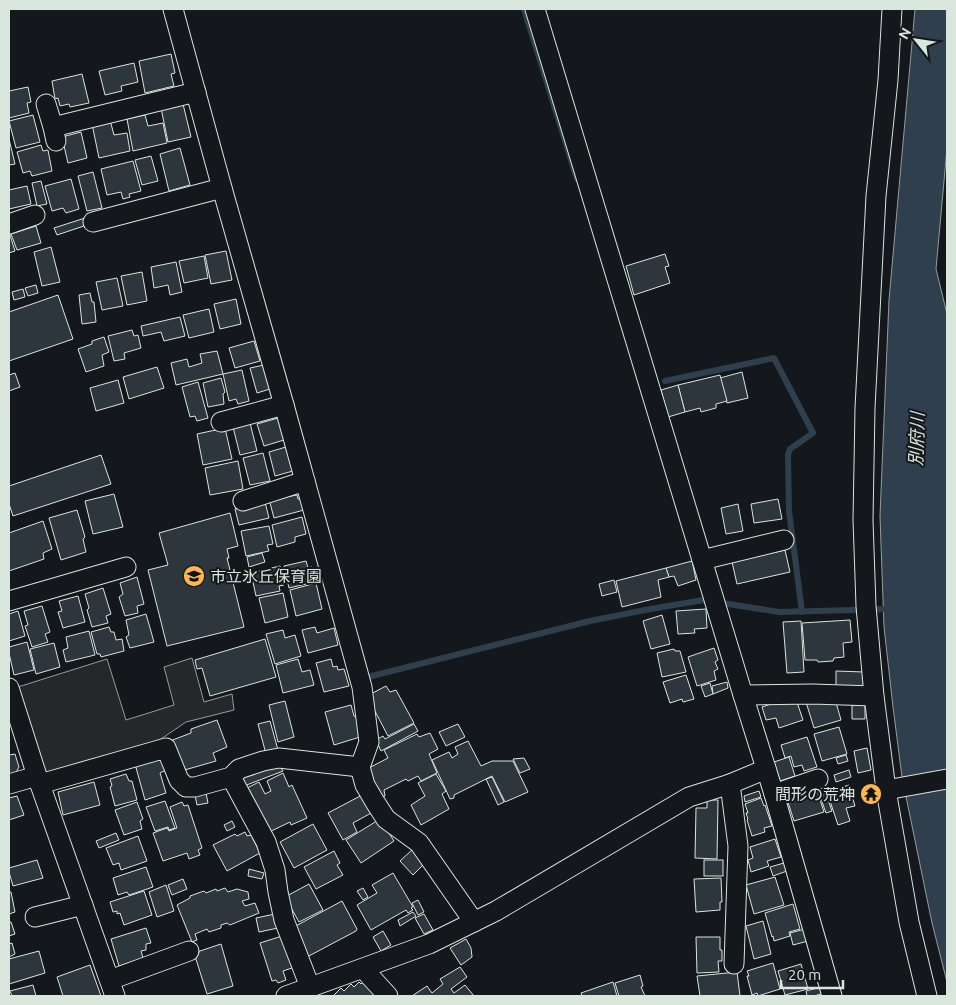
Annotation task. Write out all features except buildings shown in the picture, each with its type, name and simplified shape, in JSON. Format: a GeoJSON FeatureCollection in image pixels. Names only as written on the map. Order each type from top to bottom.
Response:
{"type":"FeatureCollection","features":[{"type":"Feature","properties":{"kind":"street"},"geometry":{"type":"LineString","coordinates":[[173,9],[362,687],[369,742],[360,767],[365,785],[386,819],[419,843],[474,922]]}},
{"type":"Feature","properties":{"kind":"street"},"geometry":{"type":"LineString","coordinates":[[535,9],[774,794],[832,996]]}},
{"type":"Feature","properties":{"kind":"street"},"geometry":{"type":"LineString","coordinates":[[892,9],[888,80],[876,196],[865,408],[863,520],[866,613],[886,790],[909,922],[927,996]]}},
{"type":"Feature","properties":{"kind":"street"},"geometry":{"type":"LineString","coordinates":[[46,104],[55,134],[196,92]]}},
{"type":"Feature","properties":{"kind":"street"},"geometry":{"type":"LineString","coordinates":[[93,222],[222,188]]}},
{"type":"Feature","properties":{"kind":"street"},"geometry":{"type":"LineString","coordinates":[[9,224],[35,215]]}},
{"type":"Feature","properties":{"kind":"street"},"geometry":{"type":"LineString","coordinates":[[221,422],[284,405]]}},
{"type":"Feature","properties":{"kind":"street"},"geometry":{"type":"LineString","coordinates":[[243,501],[305,482]]}},
{"type":"Feature","properties":{"kind":"street"},"geometry":{"type":"LineString","coordinates":[[702,560],[784,540]]}},
{"type":"Feature","properties":{"kind":"street"},"geometry":{"type":"LineString","coordinates":[[9,601],[126,567]]}},
{"type":"Feature","properties":{"kind":"street"},"geometry":{"type":"LineString","coordinates":[[9,688],[39,780],[113,988],[189,952]]}},
{"type":"Feature","properties":{"kind":"street"},"geometry":{"type":"LineString","coordinates":[[743,695],[812,694],[874,696]]}},
{"type":"Feature","properties":{"kind":"street"},"geometry":{"type":"LineString","coordinates":[[9,784],[39,780],[166,748],[179,780],[186,787],[195,787],[230,777],[239,769],[279,758],[360,767]]}},
{"type":"Feature","properties":{"kind":"street"},"geometry":{"type":"LineString","coordinates":[[286,996],[429,944],[496,911],[689,797],[730,784],[766,769]]}},
{"type":"Feature","properties":{"kind":"street"},"geometry":{"type":"LineString","coordinates":[[230,777],[266,842],[275,870],[284,920],[310,987]]}},
{"type":"Feature","properties":{"kind":"street"},"geometry":{"type":"LineString","coordinates":[[774,794],[818,779]]}},
{"type":"Feature","properties":{"kind":"street"},"geometry":{"type":"LineString","coordinates":[[886,790],[947,779]]}},
{"type":"Feature","properties":{"kind":"street"},"geometry":{"type":"LineString","coordinates":[[730,784],[738,846],[734,964]]}},
{"type":"Feature","properties":{"kind":"street"},"geometry":{"type":"LineString","coordinates":[[35,917],[83,905]]}},
{"type":"Feature","properties":{"kind":"street"},"geometry":{"type":"LineString","coordinates":[[366,968],[368,974],[388,996]]}},
{"type":"Feature","properties":{"kind":"shaded area"},"geometry":{"type":"Polygon","coordinates":[[[192,658],[204,702],[232,694],[234,710],[186,722],[161,739],[110,758],[45,775],[18,687],[107,659],[126,720],[174,705],[164,667],[192,658]]]}},
{"type":"Feature","properties":{"kind":"water","name":"別府川"},"geometry":{"type":"Polygon","coordinates":[[[915,9],[947,9],[947,148],[936,269],[947,314],[947,982],[932,923],[902,777],[884,627],[880,516],[889,300],[915,9]]]}},
{"type":"Feature","properties":{"kind":"waterway"},"geometry":{"type":"LineString","coordinates":[[524,9],[577,179]]}},
{"type":"Feature","properties":{"kind":"waterway"},"geometry":{"type":"LineString","coordinates":[[665,381],[774,358],[813,433],[790,449],[788,455],[789,511],[802,612]]}},
{"type":"Feature","properties":{"kind":"waterway"},"geometry":{"type":"LineString","coordinates":[[368,677],[590,621],[703,600],[779,612],[891,609]]}},
{"type":"Feature","properties":{"kind":"place","name":"市立氷丘保育園"},"geometry":{"type":"Point","coordinates":[194,576]}},
{"type":"Feature","properties":{"kind":"place","name":"間形の荒神"},"geometry":{"type":"Point","coordinates":[871,794]}}]}
